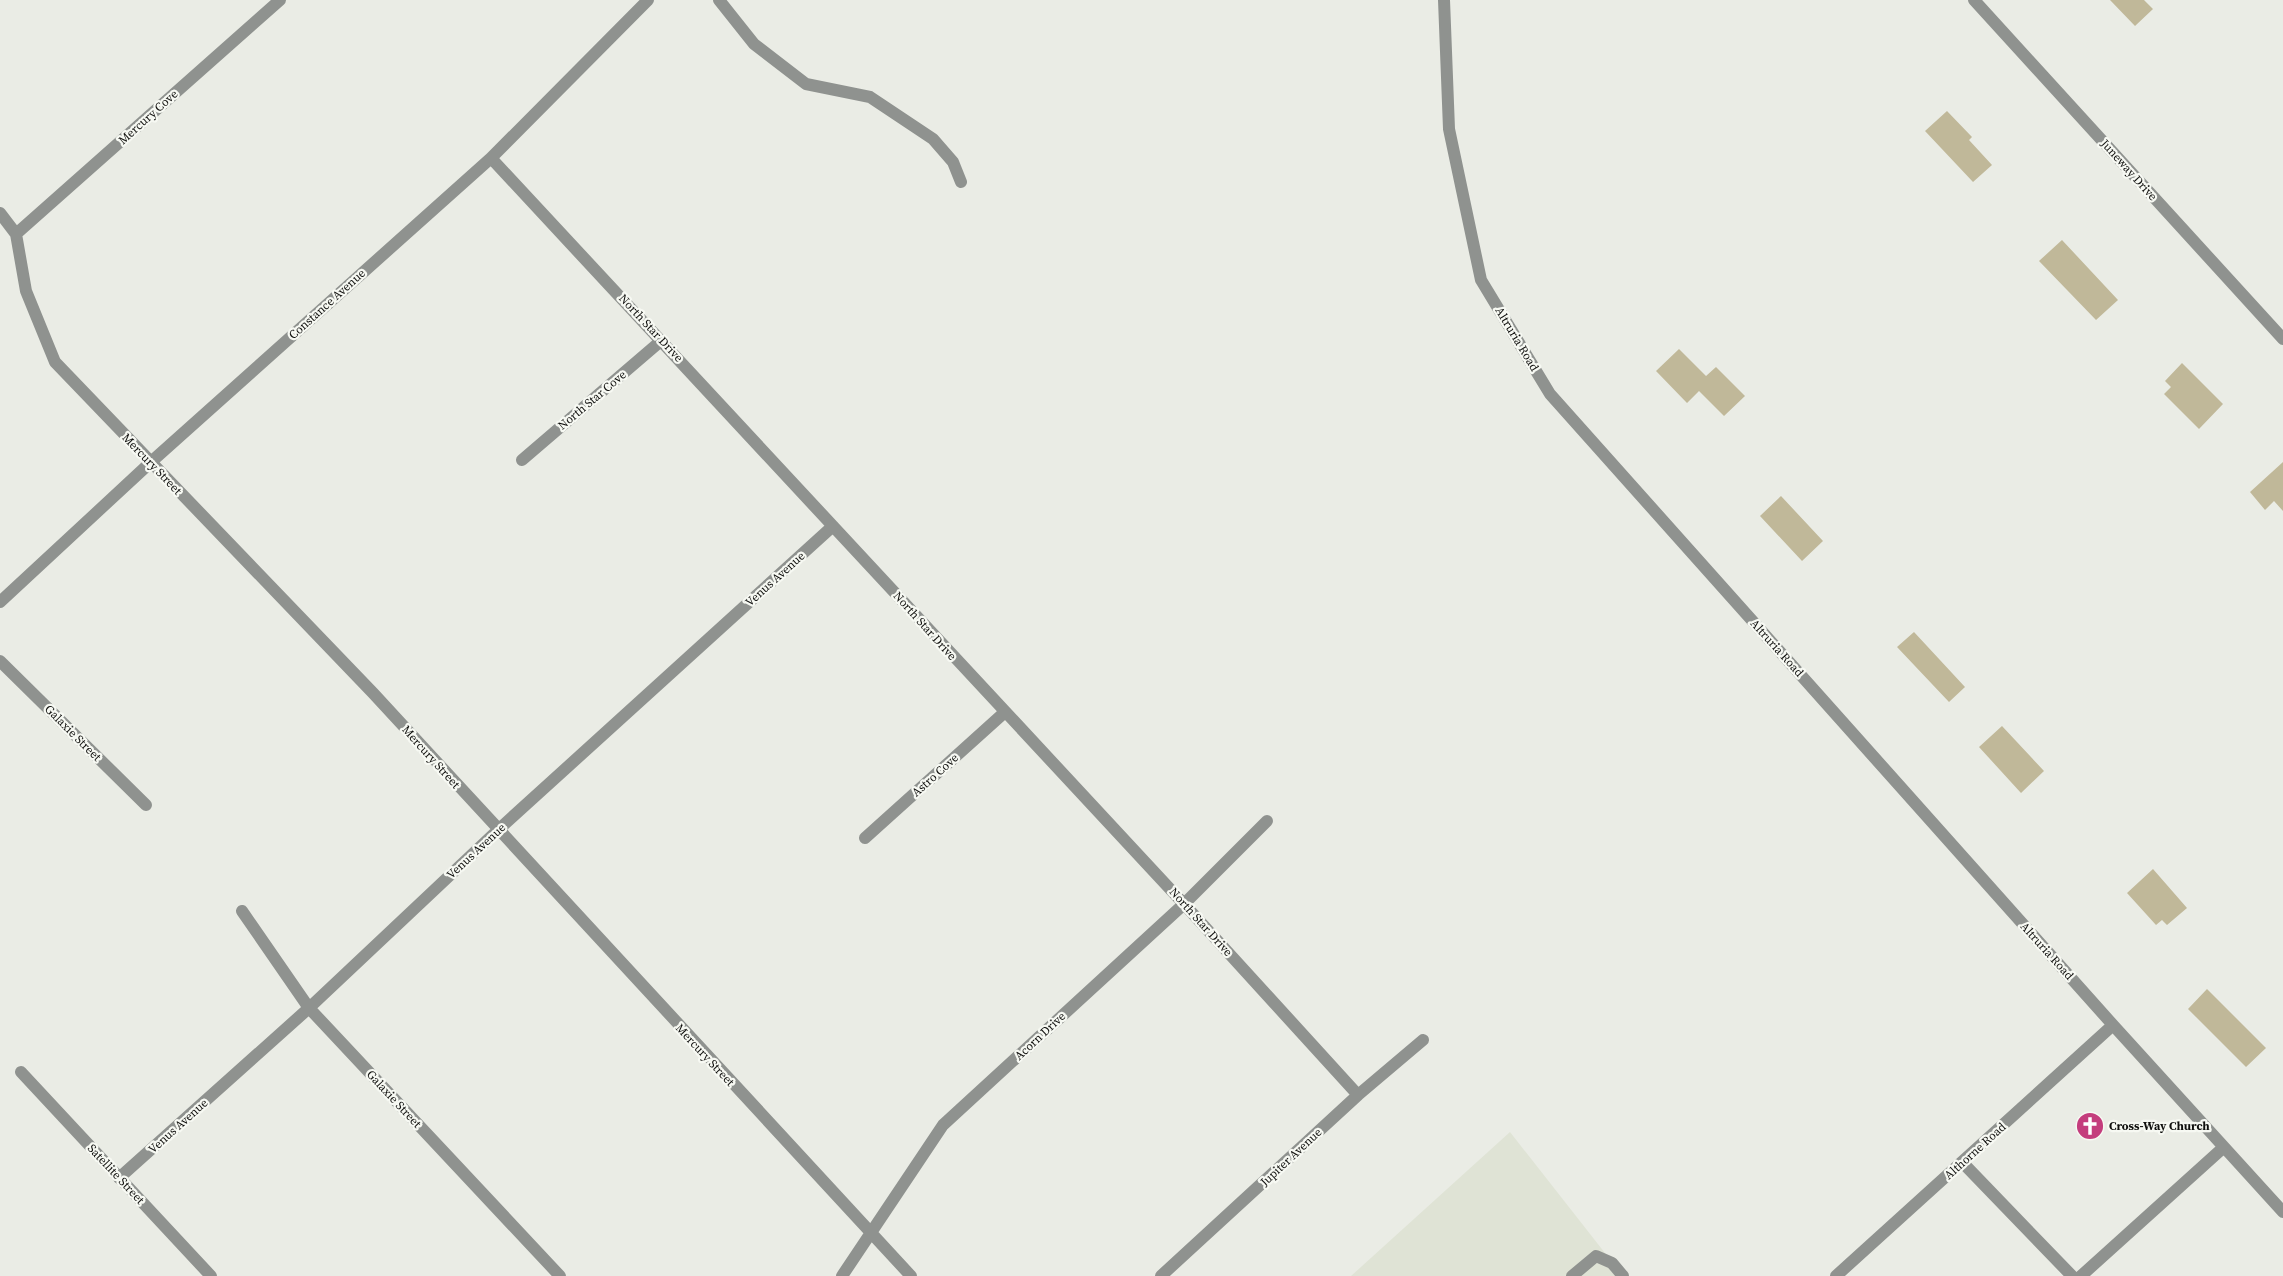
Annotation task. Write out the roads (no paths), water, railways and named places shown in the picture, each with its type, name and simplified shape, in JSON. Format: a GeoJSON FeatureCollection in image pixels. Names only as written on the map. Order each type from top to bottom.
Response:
{"type":"FeatureCollection","features":[{"type":"Feature","properties":{"kind":"street","name":"Mercury Cove"},"geometry":{"type":"LineString","coordinates":[[16,234],[280,0]]}},
{"type":"Feature","properties":{"kind":"street","name":"Constance Avenue"},"geometry":{"type":"LineString","coordinates":[[0,602],[151,462],[491,158],[648,0]]}},
{"type":"Feature","properties":{"kind":"street"},"geometry":{"type":"LineString","coordinates":[[719,0],[754,44],[806,84],[870,97],[934,138],[953,162],[962,182]]}},
{"type":"Feature","properties":{"kind":"street","name":"Altruria Road"},"geometry":{"type":"LineString","coordinates":[[1444,0],[1449,129],[1481,280],[1550,394],[2113,1025],[2283,1212]]}},
{"type":"Feature","properties":{"kind":"street","name":"Juneway Drive"},"geometry":{"type":"LineString","coordinates":[[1974,0],[2283,339]]}},
{"type":"Feature","properties":{"kind":"street","name":"North Star Drive"},"geometry":{"type":"LineString","coordinates":[[491,158],[1184,904],[1358,1095]]}},
{"type":"Feature","properties":{"kind":"street","name":"Mercury Street"},"geometry":{"type":"LineString","coordinates":[[0,212],[16,234],[26,291],[55,362],[373,693],[870,1234],[911,1276]]}},
{"type":"Feature","properties":{"kind":"street","name":"North Star Cove"},"geometry":{"type":"LineString","coordinates":[[522,460],[662,340]]}},
{"type":"Feature","properties":{"kind":"street","name":"Venus Avenue"},"geometry":{"type":"LineString","coordinates":[[119,1178],[309,1008],[498,830],[834,526]]}},
{"type":"Feature","properties":{"kind":"street","name":"Galaxie Street"},"geometry":{"type":"LineString","coordinates":[[0,661],[146,805]]}},
{"type":"Feature","properties":{"kind":"street","name":"Astro Cove"},"geometry":{"type":"LineString","coordinates":[[865,838],[1004,712]]}},
{"type":"Feature","properties":{"kind":"street","name":"Acorn Drive"},"geometry":{"type":"LineString","coordinates":[[842,1276],[944,1125],[1184,904],[1267,821]]}},
{"type":"Feature","properties":{"kind":"street","name":"Galaxie Street"},"geometry":{"type":"LineString","coordinates":[[242,911],[309,1008],[560,1276]]}},
{"type":"Feature","properties":{"kind":"street","name":"Althorne Road"},"geometry":{"type":"LineString","coordinates":[[1836,1276],[1963,1163],[2113,1025]]}},
{"type":"Feature","properties":{"kind":"street","name":"Jupiter Avenue"},"geometry":{"type":"LineString","coordinates":[[1161,1276],[1358,1095],[1422,1040]]}},
{"type":"Feature","properties":{"kind":"street","name":"Satellite Street"},"geometry":{"type":"LineString","coordinates":[[21,1072],[211,1276]]}},
{"type":"Feature","properties":{"kind":"street"},"geometry":{"type":"LineString","coordinates":[[2081,1276],[2224,1147]]}},
{"type":"Feature","properties":{"kind":"street"},"geometry":{"type":"LineString","coordinates":[[1963,1163],[2072,1276]]}},
{"type":"Feature","properties":{"kind":"street"},"geometry":{"type":"LineString","coordinates":[[1572,1276],[1596,1256],[1612,1263],[1623,1276]]}},
{"type":"Feature","properties":{"kind":"place","name":"Cross-Way Church"},"geometry":{"type":"Point","coordinates":[2090,1126]}}]}
